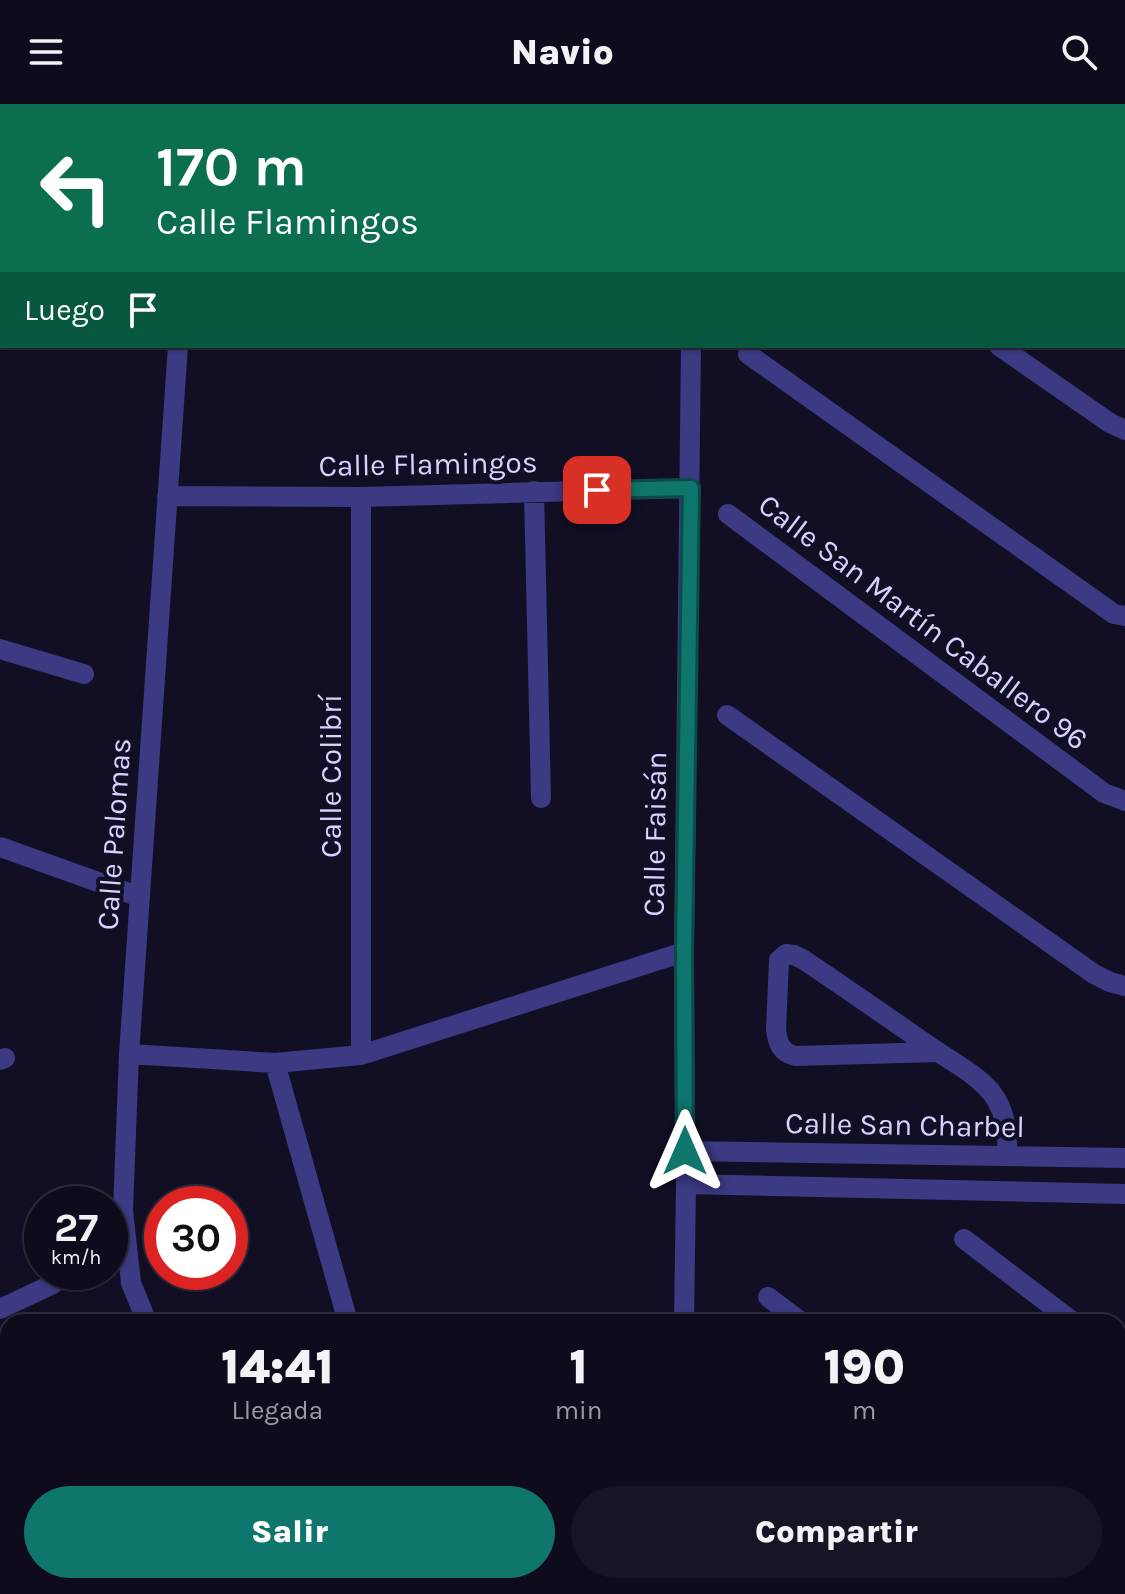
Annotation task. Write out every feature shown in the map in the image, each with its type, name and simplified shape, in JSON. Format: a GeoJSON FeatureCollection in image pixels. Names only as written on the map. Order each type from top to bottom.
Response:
{"type":"FeatureCollection","features":[{"type":"Feature","properties":{"kind":"street","name":"Calle Palomas"},"geometry":{"type":"LineString","coordinates":[[144,1314],[131,1283],[123,1210],[129,1054],[178,348]]}},
{"type":"Feature","properties":{"kind":"street","name":"Calle Faisán"},"geometry":{"type":"LineString","coordinates":[[684,1314],[684,952],[691,348]]}},
{"type":"Feature","properties":{"kind":"street"},"geometry":{"type":"LineString","coordinates":[[1002,348],[1110,423],[1125,430]]}},
{"type":"Feature","properties":{"kind":"street"},"geometry":{"type":"LineString","coordinates":[[748,354],[1114,614],[1125,616]]}},
{"type":"Feature","properties":{"kind":"street","name":"Calle Flamingos"},"geometry":{"type":"LineString","coordinates":[[167,496],[361,497],[691,488]]}},
{"type":"Feature","properties":{"kind":"street"},"geometry":{"type":"LineString","coordinates":[[534,491],[541,798]]}},
{"type":"Feature","properties":{"kind":"street","name":"Calle Colibrí"},"geometry":{"type":"LineString","coordinates":[[361,497],[361,1055]]}},
{"type":"Feature","properties":{"kind":"street","name":"Calle San Martín Caballero 96"},"geometry":{"type":"LineString","coordinates":[[728,514],[1104,793],[1125,801]]}},
{"type":"Feature","properties":{"kind":"street"},"geometry":{"type":"LineString","coordinates":[[0,649],[84,674]]}},
{"type":"Feature","properties":{"kind":"street"},"geometry":{"type":"LineString","coordinates":[[727,715],[1094,974],[1125,986]]}},
{"type":"Feature","properties":{"kind":"street"},"geometry":{"type":"LineString","coordinates":[[0,847],[140,897]]}},
{"type":"Feature","properties":{"kind":"street"},"geometry":{"type":"LineString","coordinates":[[129,1054],[275,1063],[361,1055],[684,952]]}},
{"type":"Feature","properties":{"kind":"street"},"geometry":{"type":"LineString","coordinates":[[938,1052],[788,1054],[777,1041],[779,960],[786,954],[804,960],[973,1076],[990,1091],[1002,1111],[1008,1133],[1007,1156]]}},
{"type":"Feature","properties":{"kind":"street"},"geometry":{"type":"LineString","coordinates":[[275,1063],[346,1314]]}},
{"type":"Feature","properties":{"kind":"street","name":"Calle San Charbel"},"geometry":{"type":"LineString","coordinates":[[685,1151],[1125,1158]]}},
{"type":"Feature","properties":{"kind":"street"},"geometry":{"type":"LineString","coordinates":[[686,1184],[1125,1194]]}},
{"type":"Feature","properties":{"kind":"street"},"geometry":{"type":"LineString","coordinates":[[964,1239],[1062,1314]]}},
{"type":"Feature","properties":{"kind":"street"},"geometry":{"type":"LineString","coordinates":[[0,1309],[40,1290]]}},
{"type":"Feature","properties":{"kind":"street"},"geometry":{"type":"LineString","coordinates":[[768,1297],[790,1314]]}},
{"type":"Feature","properties":{"kind":"route"},"geometry":{"type":"LineString","coordinates":[[597,490],[691,488],[684,952],[685,1151]]}}]}
